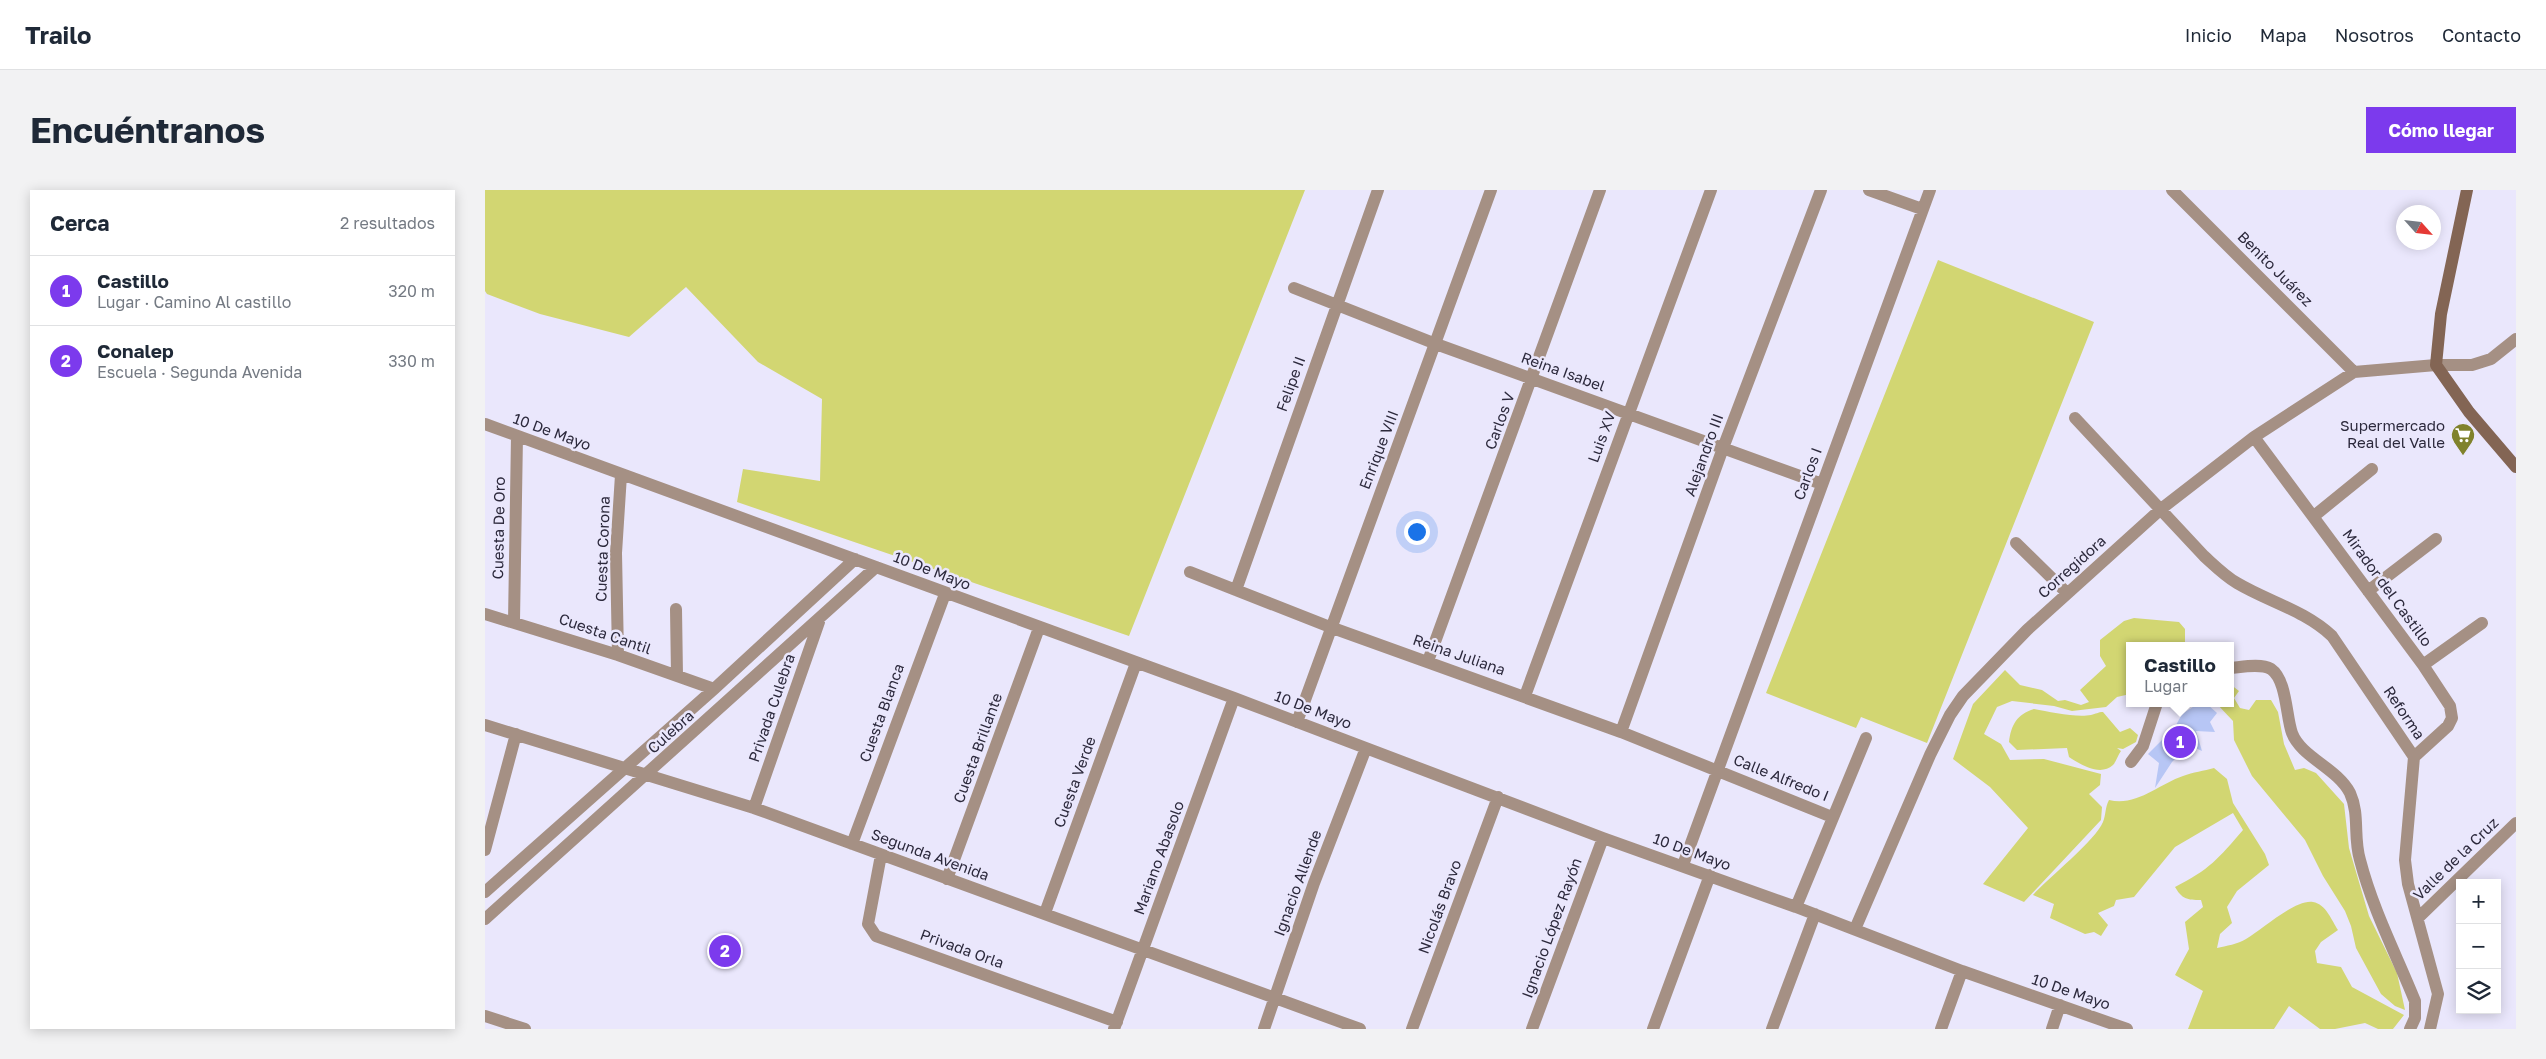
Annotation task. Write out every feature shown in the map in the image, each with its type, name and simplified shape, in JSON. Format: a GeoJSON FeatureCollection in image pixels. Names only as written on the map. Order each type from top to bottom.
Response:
{"type":"FeatureCollection","features":[{"type":"Feature","properties":{"kind":"street","name":"Felipe II"},"geometry":{"type":"LineString","coordinates":[[1235,590],[1378,190]]}},
{"type":"Feature","properties":{"kind":"street","name":"Enrique VIII"},"geometry":{"type":"LineString","coordinates":[[1297,722],[1330,627],[1436,344],[1491,190]]}},
{"type":"Feature","properties":{"kind":"street","name":"Carlos V"},"geometry":{"type":"LineString","coordinates":[[1428,662],[1600,190]]}},
{"type":"Feature","properties":{"kind":"street","name":"Luis XV"},"geometry":{"type":"LineString","coordinates":[[1525,696],[1711,190]]}},
{"type":"Feature","properties":{"kind":"street","name":"Alejandro III"},"geometry":{"type":"LineString","coordinates":[[1621,732],[1723,448],[1821,190]]}},
{"type":"Feature","properties":{"kind":"street"},"geometry":{"type":"LineString","coordinates":[[1869,190],[1922,208]]}},
{"type":"Feature","properties":{"kind":"street","name":"Carlos I"},"geometry":{"type":"LineString","coordinates":[[1683,865],[1930,190]]}},
{"type":"Feature","properties":{"kind":"street","name":"Benito Juárez"},"geometry":{"type":"LineString","coordinates":[[2172,190],[2354,372]]}},
{"type":"Feature","properties":{"kind":"street"},"geometry":{"type":"LineString","coordinates":[[2467,190],[2441,314],[2436,365],[2469,412],[2516,467]]}},
{"type":"Feature","properties":{"kind":"street","name":"Reina Isabel"},"geometry":{"type":"LineString","coordinates":[[1294,288],[1436,344],[1628,412],[1822,484]]}},
{"type":"Feature","properties":{"kind":"street","name":"Corregidora"},"geometry":{"type":"LineString","coordinates":[[1855,929],[1930,755],[1950,716],[1978,678],[2067,593],[2161,509],[2254,437],[2354,372],[2436,365],[2472,365],[2491,359],[2516,339]]}},
{"type":"Feature","properties":{"kind":"street","name":"Reforma"},"geometry":{"type":"LineString","coordinates":[[2075,418],[2204,556],[2222,572],[2238,584],[2304,614],[2325,630],[2343,651],[2413,757],[2405,860],[2408,884],[2438,994],[2430,1029]]}},
{"type":"Feature","properties":{"kind":"street","name":"10 De Mayo"},"geometry":{"type":"LineString","coordinates":[[485,424],[855,559],[945,594],[1234,698],[1603,838],[1683,865],[1855,929],[1961,971],[2127,1029]]}},
{"type":"Feature","properties":{"kind":"street","name":"Cuesta De Oro"},"geometry":{"type":"LineString","coordinates":[[514,621],[517,436]]}},
{"type":"Feature","properties":{"kind":"street","name":"Mirador del Castillo"},"geometry":{"type":"LineString","coordinates":[[2254,437],[2314,516],[2450,706],[2452,718],[2448,726],[2413,757]]}},
{"type":"Feature","properties":{"kind":"street"},"geometry":{"type":"LineString","coordinates":[[2314,516],[2372,469]]}},
{"type":"Feature","properties":{"kind":"street","name":"Cuesta Corona"},"geometry":{"type":"LineString","coordinates":[[618,655],[617,553],[621,475]]}},
{"type":"Feature","properties":{"kind":"street"},"geometry":{"type":"LineString","coordinates":[[2368,591],[2435,539]]}},
{"type":"Feature","properties":{"kind":"street"},"geometry":{"type":"LineString","coordinates":[[2016,543],[2067,593]]}},
{"type":"Feature","properties":{"kind":"street","name":"Culebra"},"geometry":{"type":"LineString","coordinates":[[485,892],[714,689],[855,559]]}},
{"type":"Feature","properties":{"kind":"street","name":"Culebra"},"geometry":{"type":"LineString","coordinates":[[485,919],[648,775],[876,567]]}},
{"type":"Feature","properties":{"kind":"street","name":"Reina Juliana"},"geometry":{"type":"LineString","coordinates":[[1190,572],[1330,627],[1525,696],[1718,770]]}},
{"type":"Feature","properties":{"kind":"street","name":"Cuesta Blanca"},"geometry":{"type":"LineString","coordinates":[[852,844],[945,594]]}},
{"type":"Feature","properties":{"kind":"street"},"geometry":{"type":"LineString","coordinates":[[676,609],[677,676]]}},
{"type":"Feature","properties":{"kind":"street","name":"Cuesta Cantil"},"geometry":{"type":"LineString","coordinates":[[485,614],[514,621],[618,655],[714,689]]}},
{"type":"Feature","properties":{"kind":"street","name":"Privada Culebra"},"geometry":{"type":"LineString","coordinates":[[754,808],[819,619]]}},
{"type":"Feature","properties":{"kind":"street"},"geometry":{"type":"LineString","coordinates":[[2423,666],[2482,622]]}},
{"type":"Feature","properties":{"kind":"street","name":"Cuesta Brillante"},"geometry":{"type":"LineString","coordinates":[[947,879],[1039,628]]}},
{"type":"Feature","properties":{"kind":"street","name":"Cuesta Verde"},"geometry":{"type":"LineString","coordinates":[[1045,914],[1136,662]]}},
{"type":"Feature","properties":{"kind":"street"},"geometry":{"type":"LineString","coordinates":[[2234,668],[2262,666],[2272,670],[2279,678],[2292,734],[2298,744],[2333,772],[2349,791],[2357,818],[2359,858],[2370,894],[2386,936],[2415,1001],[2415,1018],[2409,1029]]}},
{"type":"Feature","properties":{"kind":"street","name":"Mariano Abasolo"},"geometry":{"type":"LineString","coordinates":[[1115,1026],[1234,698]]}},
{"type":"Feature","properties":{"kind":"street"},"geometry":{"type":"LineString","coordinates":[[2131,762],[2143,746],[2156,707]]}},
{"type":"Feature","properties":{"kind":"street","name":"Segunda Avenida"},"geometry":{"type":"LineString","coordinates":[[485,725],[622,769],[648,775],[754,808],[881,856],[1359,1029]]}},
{"type":"Feature","properties":{"kind":"street"},"geometry":{"type":"LineString","coordinates":[[485,850],[516,734]]}},
{"type":"Feature","properties":{"kind":"street","name":"Calle Alfredo I"},"geometry":{"type":"LineString","coordinates":[[1796,907],[1866,738]]}},
{"type":"Feature","properties":{"kind":"street","name":"Ignacio Allende"},"geometry":{"type":"LineString","coordinates":[[1265,1029],[1314,883],[1366,748]]}},
{"type":"Feature","properties":{"kind":"street","name":"Calle Alfredo I"},"geometry":{"type":"LineString","coordinates":[[1718,770],[1832,817]]}},
{"type":"Feature","properties":{"kind":"street","name":"Nicolás Bravo"},"geometry":{"type":"LineString","coordinates":[[1412,1029],[1498,797]]}},
{"type":"Feature","properties":{"kind":"street","name":"Valle de la Cruz"},"geometry":{"type":"LineString","coordinates":[[2418,918],[2516,823]]}},
{"type":"Feature","properties":{"kind":"street","name":"Ignacio López Rayón"},"geometry":{"type":"LineString","coordinates":[[1532,1029],[1603,838]]}},
{"type":"Feature","properties":{"kind":"street","name":"Privada Orla"},"geometry":{"type":"LineString","coordinates":[[881,856],[868,924],[876,936],[1115,1026]]}},
{"type":"Feature","properties":{"kind":"street"},"geometry":{"type":"LineString","coordinates":[[1653,1029],[1711,876]]}},
{"type":"Feature","properties":{"kind":"street"},"geometry":{"type":"LineString","coordinates":[[1772,1029],[1815,914]]}},
{"type":"Feature","properties":{"kind":"street"},"geometry":{"type":"LineString","coordinates":[[1941,1029],[1961,971]]}},
{"type":"Feature","properties":{"kind":"street"},"geometry":{"type":"LineString","coordinates":[[2052,1029],[2060,1005]]}},
{"type":"Feature","properties":{"kind":"street"},"geometry":{"type":"LineString","coordinates":[[485,1016],[525,1029]]}},
{"type":"Feature","properties":{"kind":"green space"},"geometry":{"type":"Polygon","coordinates":[[[485,190],[1305,190],[1129,636],[737,502],[743,469],[820,481],[822,399],[758,362],[686,287],[629,337],[540,314],[487,294],[485,291],[485,190]]]}},
{"type":"Feature","properties":{"kind":"green space"},"geometry":{"type":"Polygon","coordinates":[[[1938,260],[2094,322],[1927,743],[1861,717],[1856,728],[1766,693],[1938,260]]]}},
{"type":"Feature","properties":{"kind":"green space"},"geometry":{"type":"Polygon","coordinates":[[[2134,618],[2179,622],[2185,629],[2185,642],[2126,642],[2126,695],[2117,697],[2106,707],[2072,711],[2054,706],[2012,701],[1997,707],[1984,734],[2001,744],[2010,760],[2044,759],[2101,774],[2100,785],[2089,794],[2102,807],[2101,820],[2024,902],[1983,884],[2028,828],[1990,787],[1953,759],[1973,704],[2005,670],[2020,685],[2042,690],[2058,701],[2065,700],[2081,705],[2089,702],[2080,690],[2106,666],[2100,656],[2100,640],[2124,621],[2134,618]]]}},
{"type":"Feature","properties":{"kind":"green space"},"geometry":{"type":"Polygon","coordinates":[[[2234,687],[2239,691],[2234,698],[2234,687]]]}},
{"type":"Feature","properties":{"kind":"green space"},"geometry":{"type":"Polygon","coordinates":[[[2234,698],[2240,708],[2249,710],[2256,700],[2271,700],[2278,712],[2284,744],[2295,770],[2304,768],[2316,773],[2344,804],[2349,848],[2369,916],[2397,973],[2405,1010],[2395,1006],[2381,994],[2356,948],[2345,911],[2323,876],[2305,840],[2252,776],[2234,740],[2233,721],[2220,707],[2234,707],[2234,698]]]}},
{"type":"Feature","properties":{"kind":"green space"},"geometry":{"type":"Polygon","coordinates":[[[2034,709],[2078,716],[2103,712],[2120,732],[2130,728],[2138,735],[2136,742],[2123,749],[2117,748],[2121,751],[2114,764],[2102,770],[2084,766],[2069,757],[2067,748],[2017,750],[2009,742],[2013,725],[2019,717],[2034,709]]]}},
{"type":"Feature","properties":{"kind":"green space"},"geometry":{"type":"Polygon","coordinates":[[[2214,768],[2227,779],[2233,803],[2265,854],[2269,865],[2237,891],[2227,907],[2232,923],[2220,934],[2217,948],[2243,941],[2297,905],[2306,902],[2318,903],[2328,913],[2338,930],[2321,942],[2315,951],[2317,963],[2341,967],[2352,987],[2404,1015],[2393,1029],[2378,1029],[2365,1023],[2335,1029],[2320,1029],[2289,1006],[2274,1029],[2188,1029],[2203,991],[2175,975],[2189,949],[2185,922],[2203,907],[2201,900],[2185,898],[2175,887],[2197,875],[2213,863],[2243,830],[2233,813],[2175,847],[2134,897],[2116,900],[2114,906],[2098,913],[2108,925],[2101,936],[2094,932],[2085,934],[2050,918],[2054,904],[2033,895],[2082,849],[2099,830],[2109,800],[2119,801],[2138,798],[2183,776],[2214,768]]]}},
{"type":"Feature","properties":{"kind":"building"},"geometry":{"type":"Polygon","coordinates":[[[2193,707],[2210,707],[2217,713],[2210,722],[2215,732],[2196,731],[2202,751],[2189,745],[2172,762],[2155,788],[2159,763],[2148,754],[2175,727],[2182,714],[2193,707]]]}},
{"type":"Feature","properties":{"kind":"place","name":"Supermercado Real del Valle"},"geometry":{"type":"Point","coordinates":[2463,456]}},
{"type":"Feature","properties":{"kind":"place","name":"Castillo"},"geometry":{"type":"Point","coordinates":[2180,742]}},
{"type":"Feature","properties":{"kind":"place","name":"Conalep"},"geometry":{"type":"Point","coordinates":[725,951]}}]}
